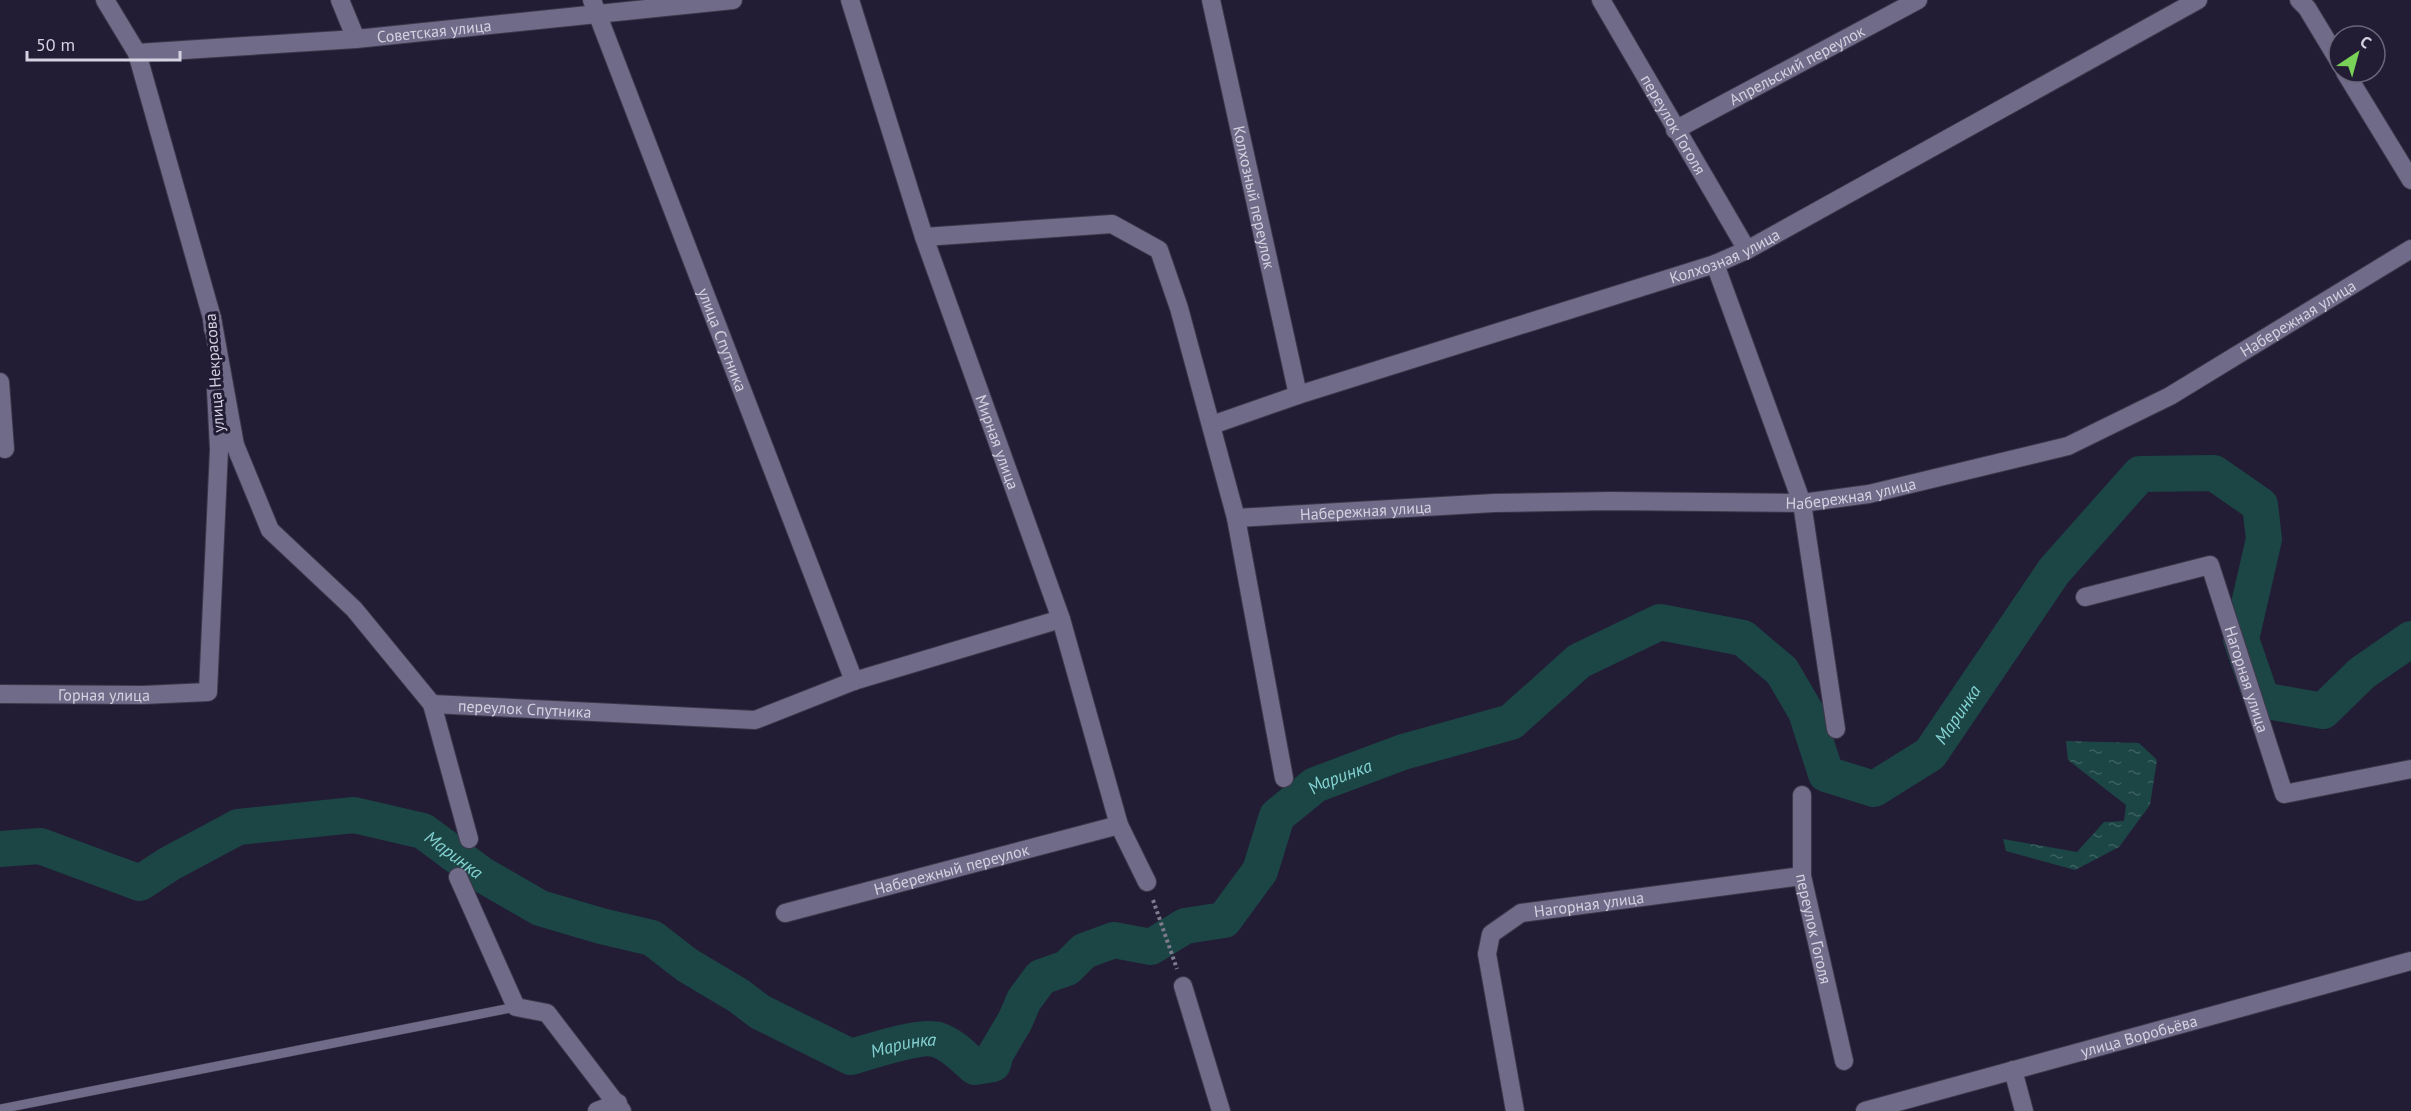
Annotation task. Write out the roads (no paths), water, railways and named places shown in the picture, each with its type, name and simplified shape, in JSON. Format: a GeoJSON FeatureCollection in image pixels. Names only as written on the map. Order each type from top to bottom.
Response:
{"type":"FeatureCollection","features":[{"type":"Feature","properties":{"kind":"street","name":"улица Некрасова"},"geometry":{"type":"LineString","coordinates":[[105,0],[137,53],[212,318],[219,449],[208,692]]}},
{"type":"Feature","properties":{"kind":"street"},"geometry":{"type":"LineString","coordinates":[[340,0],[356,39]]}},
{"type":"Feature","properties":{"kind":"street","name":"Советская улица"},"geometry":{"type":"LineString","coordinates":[[137,53],[356,39],[595,7],[733,0]]}},
{"type":"Feature","properties":{"kind":"street","name":"Мирная улица"},"geometry":{"type":"LineString","coordinates":[[850,0],[924,237],[1061,619],[1119,825],[1147,882]]}},
{"type":"Feature","properties":{"kind":"street","name":"Колхозный переулок"},"geometry":{"type":"LineString","coordinates":[[1211,0],[1298,395]]}},
{"type":"Feature","properties":{"kind":"street","name":"переулок Гоголя"},"geometry":{"type":"LineString","coordinates":[[1601,0],[1747,250]]}},
{"type":"Feature","properties":{"kind":"street","name":"Апрельский переулок"},"geometry":{"type":"LineString","coordinates":[[1675,130],[1918,0]]}},
{"type":"Feature","properties":{"kind":"street","name":"Колхозная улица"},"geometry":{"type":"LineString","coordinates":[[1212,425],[1298,395],[1715,264],[1747,250],[2198,0]]}},
{"type":"Feature","properties":{"kind":"street"},"geometry":{"type":"LineString","coordinates":[[2299,0],[2307,8],[2327,41]]}},
{"type":"Feature","properties":{"kind":"street","name":"улица Спутника"},"geometry":{"type":"LineString","coordinates":[[595,7],[854,681]]}},
{"type":"Feature","properties":{"kind":"street"},"geometry":{"type":"LineString","coordinates":[[2352,84],[2411,180]]}},
{"type":"Feature","properties":{"kind":"street"},"geometry":{"type":"LineString","coordinates":[[924,237],[1112,224],[1159,250],[1179,308],[1236,518],[1284,778]]}},
{"type":"Feature","properties":{"kind":"street","name":"Набережная улица"},"geometry":{"type":"LineString","coordinates":[[1236,518],[1506,503],[1612,501],[1802,503],[1869,494],[2068,446],[2170,396],[2411,249]]}},
{"type":"Feature","properties":{"kind":"street"},"geometry":{"type":"LineString","coordinates":[[1715,264],[1802,503],[1836,729]]}},
{"type":"Feature","properties":{"kind":"street"},"geometry":{"type":"LineString","coordinates":[[212,318],[235,445],[270,530],[354,609],[432,704],[470,839]]}},
{"type":"Feature","properties":{"kind":"street"},"geometry":{"type":"LineString","coordinates":[[0,382],[6,449]]}},
{"type":"Feature","properties":{"kind":"street","name":"Нагорная улица"},"geometry":{"type":"LineString","coordinates":[[2085,597],[2210,565],[2283,794],[2411,769]]}},
{"type":"Feature","properties":{"kind":"street","name":"переулок Спутника"},"geometry":{"type":"LineString","coordinates":[[432,704],[755,720],[854,681],[1061,619]]}},
{"type":"Feature","properties":{"kind":"street","name":"Горная улица"},"geometry":{"type":"LineString","coordinates":[[0,694],[143,695],[208,692]]}},
{"type":"Feature","properties":{"kind":"street","name":"переулок Гоголя"},"geometry":{"type":"LineString","coordinates":[[1802,795],[1802,876],[1844,1061]]}},
{"type":"Feature","properties":{"kind":"street","name":"Набережный переулок"},"geometry":{"type":"LineString","coordinates":[[786,913],[1119,825]]}},
{"type":"Feature","properties":{"kind":"street","name":"Нагорная улица"},"geometry":{"type":"LineString","coordinates":[[1515,1111],[1487,954],[1491,934],[1521,913],[1802,876]]}},
{"type":"Feature","properties":{"kind":"street"},"geometry":{"type":"LineString","coordinates":[[459,877],[516,1007],[546,1013],[620,1107],[597,1111]]}},
{"type":"Feature","properties":{"kind":"street","name":"улица Воробьёва"},"geometry":{"type":"LineString","coordinates":[[1864,1111],[2411,961]]}},
{"type":"Feature","properties":{"kind":"street"},"geometry":{"type":"LineString","coordinates":[[1183,986],[1221,1111]]}},
{"type":"Feature","properties":{"kind":"street"},"geometry":{"type":"LineString","coordinates":[[2013,1070],[2024,1111]]}},
{"type":"Feature","properties":{"kind":"lane"},"geometry":{"type":"LineString","coordinates":[[0,1109],[516,1007]]}},
{"type":"Feature","properties":{"kind":"water"},"geometry":{"type":"Polygon","coordinates":[[[2066,741],[2139,743],[2157,760],[2150,805],[2119,847],[2075,870],[2006,851],[2003,839],[2077,852],[2104,822],[2124,821],[2126,805],[2068,760],[2066,741]]]}},
{"type":"Feature","properties":{"kind":"waterway","name":"Маринка"},"geometry":{"type":"LineString","coordinates":[[0,849],[40,846],[140,883],[169,864],[238,827],[354,815],[423,831],[481,874],[540,908],[652,938],[687,965],[739,996],[760,1012],[851,1057],[895,1044],[931,1039],[948,1045],[975,1067],[993,1064],[996,1053],[1015,1021],[1024,1000],[1041,977],[1067,968],[1084,951],[1114,940],[1151,947],[1185,926],[1224,920],[1260,871],[1277,816],[1315,785],[1403,752],[1511,722],[1579,661],[1660,622],[1743,638],[1782,671],[1806,712],[1826,774],[1874,789],[1930,754],[2054,571],[2140,474],[2214,473],[2260,505],[2264,539],[2241,639],[2262,700],[2323,711],[2362,673],[2411,639]]}}]}
